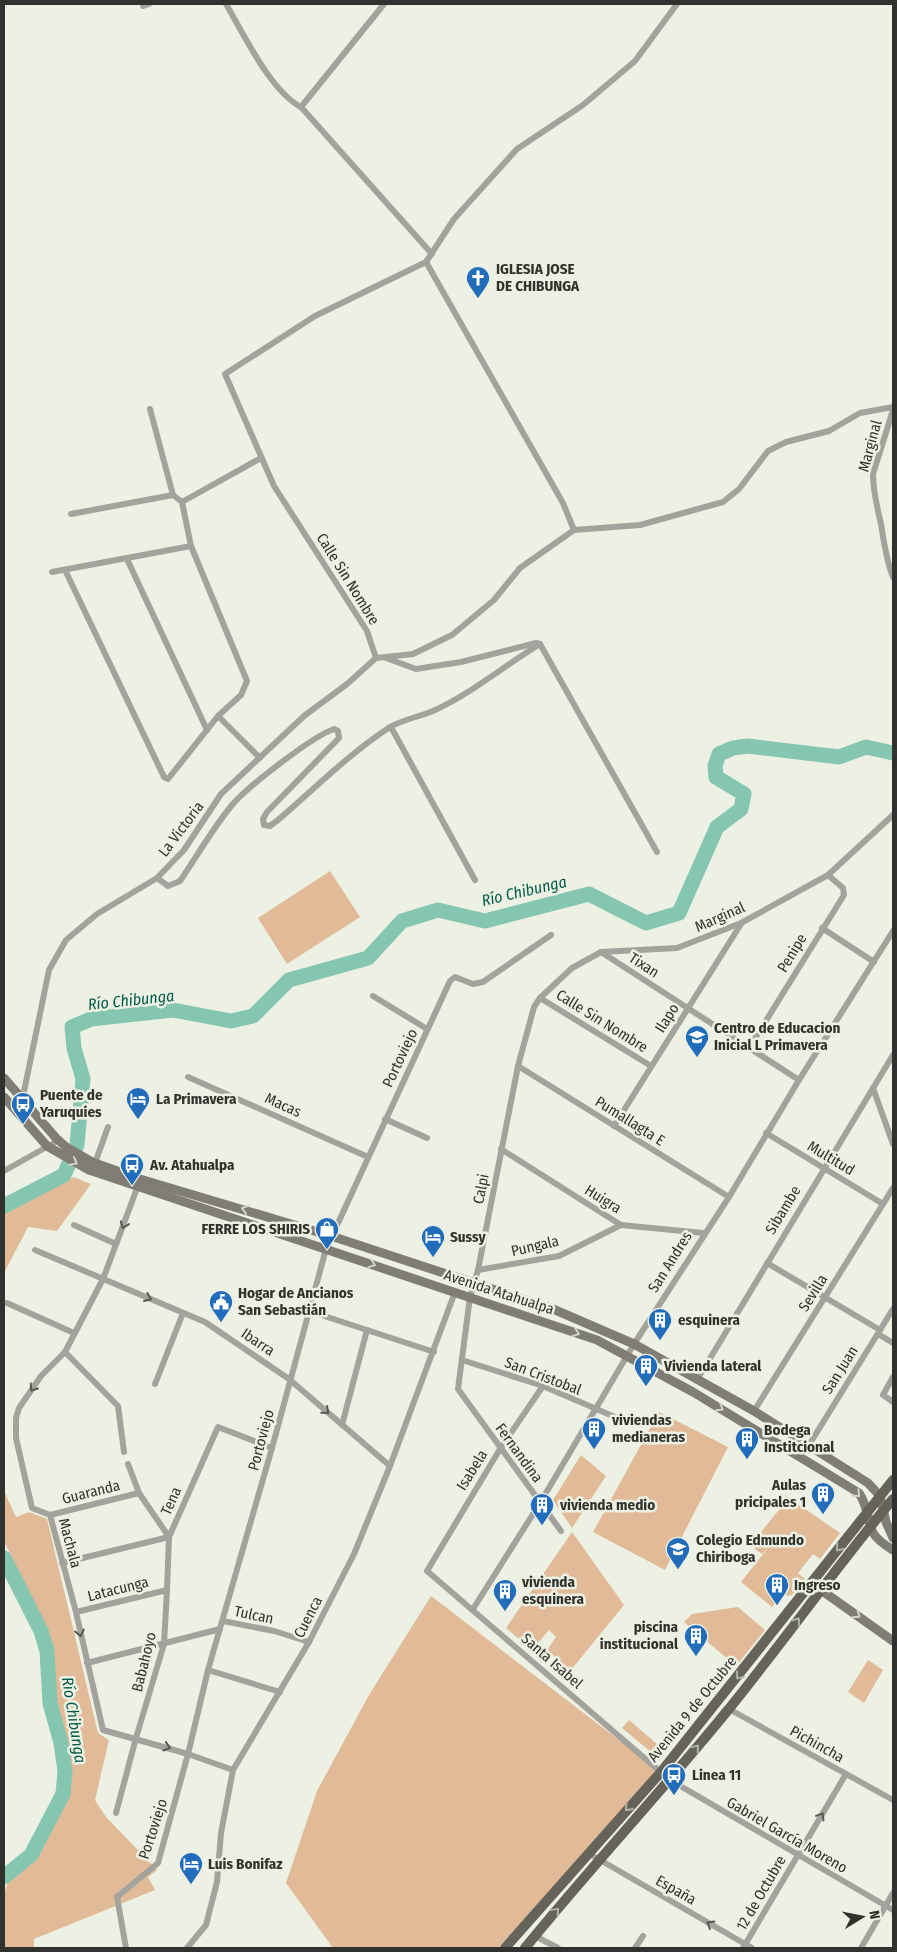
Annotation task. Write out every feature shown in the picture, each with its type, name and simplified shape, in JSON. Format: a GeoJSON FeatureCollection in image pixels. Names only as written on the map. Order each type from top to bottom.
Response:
{"type":"FeatureCollection","features":[{"type":"Feature","properties":{"kind":"main road"},"geometry":{"type":"LineString","coordinates":[[4,1078],[22,1101],[58,1140],[92,1165]]}},
{"type":"Feature","properties":{"kind":"main road","name":"Avenida Atahualpa"},"geometry":{"type":"LineString","coordinates":[[4,1097],[47,1146],[59,1154],[326,1249],[597,1340],[693,1392],[859,1493],[867,1511],[870,1530]]}},
{"type":"Feature","properties":{"kind":"main road","name":"Avenida Atahualpa"},"geometry":{"type":"LineString","coordinates":[[139,1183],[331,1236],[553,1309],[634,1344],[754,1411],[868,1483],[880,1496]]}},
{"type":"Feature","properties":{"kind":"main road","name":"Avenida 9 de Octubre"},"geometry":{"type":"LineString","coordinates":[[505,1948],[660,1772],[893,1480]]}},
{"type":"Feature","properties":{"kind":"main road"},"geometry":{"type":"LineString","coordinates":[[880,1496],[883,1511],[893,1538]]}},
{"type":"Feature","properties":{"kind":"main road","name":"Avenida 9 de Octubre"},"geometry":{"type":"LineString","coordinates":[[525,1948],[598,1859],[670,1780],[729,1709],[893,1499]]}},
{"type":"Feature","properties":{"kind":"main road"},"geometry":{"type":"LineString","coordinates":[[870,1530],[882,1543],[893,1550]]}},
{"type":"Feature","properties":{"kind":"main road"},"geometry":{"type":"LineString","coordinates":[[821,1590],[893,1641]]}},
{"type":"Feature","properties":{"kind":"street"},"geometry":{"type":"LineString","coordinates":[[226,4],[266,73],[293,103],[301,107],[432,254]]}},
{"type":"Feature","properties":{"kind":"street"},"geometry":{"type":"LineString","coordinates":[[301,107],[384,4]]}},
{"type":"Feature","properties":{"kind":"street"},"geometry":{"type":"LineString","coordinates":[[574,530],[563,503],[426,262],[454,219],[517,149],[583,105],[635,61],[677,4]]}},
{"type":"Feature","properties":{"kind":"street","name":"Calle Sin Nombre"},"geometry":{"type":"LineString","coordinates":[[376,658],[367,631],[274,486],[225,374],[315,316],[426,262]]}},
{"type":"Feature","properties":{"kind":"street"},"geometry":{"type":"LineString","coordinates":[[65,570],[166,779],[218,716],[242,695],[247,681],[191,546],[182,502],[173,496],[150,409]]}},
{"type":"Feature","properties":{"kind":"street"},"geometry":{"type":"LineString","coordinates":[[376,658],[413,654],[452,635],[494,600],[520,568],[574,530],[640,525],[723,502],[739,489],[768,451],[786,442],[829,430],[860,414],[893,409]]}},
{"type":"Feature","properties":{"kind":"street","name":"Marginal"},"geometry":{"type":"LineString","coordinates":[[893,409],[874,474],[873,484],[888,564],[893,577]]}},
{"type":"Feature","properties":{"kind":"street"},"geometry":{"type":"LineString","coordinates":[[182,502],[261,458]]}},
{"type":"Feature","properties":{"kind":"street"},"geometry":{"type":"LineString","coordinates":[[71,514],[173,496]]}},
{"type":"Feature","properties":{"kind":"street"},"geometry":{"type":"LineString","coordinates":[[52,572],[191,546]]}},
{"type":"Feature","properties":{"kind":"street"},"geometry":{"type":"LineString","coordinates":[[127,559],[208,730]]}},
{"type":"Feature","properties":{"kind":"street"},"geometry":{"type":"LineString","coordinates":[[385,658],[416,669],[461,662],[536,642],[540,644],[657,852]]}},
{"type":"Feature","properties":{"kind":"street"},"geometry":{"type":"LineString","coordinates":[[157,878],[168,886],[180,881],[233,803],[288,758],[328,731],[334,729],[338,731],[339,738],[267,812],[263,819],[264,825],[270,826],[278,820],[354,755],[391,727],[440,707],[540,644]]}},
{"type":"Feature","properties":{"kind":"street","name":"La Victoria"},"geometry":{"type":"LineString","coordinates":[[19,1116],[49,970],[66,940],[97,914],[157,878],[184,850],[221,794],[304,716],[347,684],[376,658]]}},
{"type":"Feature","properties":{"kind":"street"},"geometry":{"type":"LineString","coordinates":[[218,716],[260,758]]}},
{"type":"Feature","properties":{"kind":"street"},"geometry":{"type":"LineString","coordinates":[[391,727],[475,880]]}},
{"type":"Feature","properties":{"kind":"street","name":"Marginal"},"geometry":{"type":"LineString","coordinates":[[540,998],[572,968],[601,952],[677,948],[741,923],[828,875],[893,815]]}},
{"type":"Feature","properties":{"kind":"street","name":"Penipe"},"geometry":{"type":"LineString","coordinates":[[749,1048],[844,895],[843,888],[828,875]]}},
{"type":"Feature","properties":{"kind":"street","name":"Ilapo"},"geometry":{"type":"LineString","coordinates":[[614,1126],[741,923]]}},
{"type":"Feature","properties":{"kind":"street"},"geometry":{"type":"LineString","coordinates":[[822,928],[874,962]]}},
{"type":"Feature","properties":{"kind":"street","name":"San Andres"},"geometry":{"type":"LineString","coordinates":[[473,1609],[540,1503],[634,1344],[703,1233],[729,1197],[798,1080],[893,931]]}},
{"type":"Feature","properties":{"kind":"street","name":"Portoviejo"},"geometry":{"type":"LineString","coordinates":[[126,1948],[117,1897],[158,1863],[188,1754],[208,1670],[331,1236],[452,978],[473,984],[484,982],[551,935]]}},
{"type":"Feature","properties":{"kind":"street","name":"Tixan"},"geometry":{"type":"LineString","coordinates":[[601,952],[798,1080]]}},
{"type":"Feature","properties":{"kind":"street"},"geometry":{"type":"LineString","coordinates":[[373,996],[427,1029]]}},
{"type":"Feature","properties":{"kind":"street","name":"Calle Sin Nombre"},"geometry":{"type":"LineString","coordinates":[[540,998],[651,1066]]}},
{"type":"Feature","properties":{"kind":"street","name":"Calpi"},"geometry":{"type":"LineString","coordinates":[[458,1389],[470,1297],[478,1270],[518,1066],[534,1008],[540,998]]}},
{"type":"Feature","properties":{"kind":"street","name":"Sibambe"},"geometry":{"type":"LineString","coordinates":[[697,1380],[823,1168],[893,1055]]}},
{"type":"Feature","properties":{"kind":"street","name":"Pumallagta E"},"geometry":{"type":"LineString","coordinates":[[518,1066],[729,1197]]}},
{"type":"Feature","properties":{"kind":"street","name":"Macas"},"geometry":{"type":"LineString","coordinates":[[188,1077],[368,1156]]}},
{"type":"Feature","properties":{"kind":"street"},"geometry":{"type":"LineString","coordinates":[[873,1088],[893,1144]]}},
{"type":"Feature","properties":{"kind":"street"},"geometry":{"type":"LineString","coordinates":[[385,1120],[427,1138]]}},
{"type":"Feature","properties":{"kind":"street"},"geometry":{"type":"LineString","coordinates":[[92,1165],[108,1127]]}},
{"type":"Feature","properties":{"kind":"street","name":"Multitud"},"geometry":{"type":"LineString","coordinates":[[766,1134],[883,1204]]}},
{"type":"Feature","properties":{"kind":"street"},"geometry":{"type":"LineString","coordinates":[[4,1171],[58,1140]]}},
{"type":"Feature","properties":{"kind":"street","name":"Huigra"},"geometry":{"type":"LineString","coordinates":[[501,1149],[621,1225],[703,1233]]}},
{"type":"Feature","properties":{"kind":"street","name":"Machala"},"geometry":{"type":"LineString","coordinates":[[139,1183],[103,1279],[65,1352],[41,1376],[19,1408],[16,1418],[16,1438],[32,1508],[50,1515],[76,1612],[103,1730],[136,1738],[233,1770]]}},
{"type":"Feature","properties":{"kind":"street","name":"Sevilla"},"geometry":{"type":"LineString","coordinates":[[754,1411],[893,1188]]}},
{"type":"Feature","properties":{"kind":"street"},"geometry":{"type":"LineString","coordinates":[[74,1225],[116,1244]]}},
{"type":"Feature","properties":{"kind":"street","name":"Pungala"},"geometry":{"type":"LineString","coordinates":[[478,1270],[559,1256],[621,1225]]}},
{"type":"Feature","properties":{"kind":"street","name":"Ibarra"},"geometry":{"type":"LineString","coordinates":[[35,1250],[205,1322],[289,1379],[390,1466]]}},
{"type":"Feature","properties":{"kind":"street"},"geometry":{"type":"LineString","coordinates":[[767,1263],[826,1296],[893,1343]]}},
{"type":"Feature","properties":{"kind":"street","name":"Cuenca"},"geometry":{"type":"LineString","coordinates":[[187,1948],[206,1925],[217,1882],[221,1833],[233,1770],[309,1642],[354,1554],[434,1352],[455,1292]]}},
{"type":"Feature","properties":{"kind":"street"},"geometry":{"type":"LineString","coordinates":[[7,1304],[74,1333]]}},
{"type":"Feature","properties":{"kind":"street","name":"San Juan"},"geometry":{"type":"LineString","coordinates":[[809,1445],[893,1309]]}},
{"type":"Feature","properties":{"kind":"street"},"geometry":{"type":"LineString","coordinates":[[309,1311],[434,1352]]}},
{"type":"Feature","properties":{"kind":"street"},"geometry":{"type":"LineString","coordinates":[[154,1384],[183,1313]]}},
{"type":"Feature","properties":{"kind":"street"},"geometry":{"type":"LineString","coordinates":[[342,1425],[367,1330]]}},
{"type":"Feature","properties":{"kind":"street"},"geometry":{"type":"LineString","coordinates":[[65,1352],[118,1406],[124,1452]]}},
{"type":"Feature","properties":{"kind":"street","name":"San Cristobal"},"geometry":{"type":"LineString","coordinates":[[462,1360],[543,1386],[615,1417]]}},
{"type":"Feature","properties":{"kind":"street"},"geometry":{"type":"LineString","coordinates":[[893,1377],[883,1395],[893,1402]]}},
{"type":"Feature","properties":{"kind":"street","name":"Isabela"},"geometry":{"type":"LineString","coordinates":[[427,1571],[500,1449],[543,1386]]}},
{"type":"Feature","properties":{"kind":"street","name":"Fernandina"},"geometry":{"type":"LineString","coordinates":[[458,1389],[561,1531]]}},
{"type":"Feature","properties":{"kind":"street","name":"Tena"},"geometry":{"type":"LineString","coordinates":[[62,1563],[168,1537],[218,1427],[272,1448]]}},
{"type":"Feature","properties":{"kind":"street"},"geometry":{"type":"LineString","coordinates":[[128,1464],[139,1493],[168,1537]]}},
{"type":"Feature","properties":{"kind":"street","name":"Guaranda"},"geometry":{"type":"LineString","coordinates":[[50,1515],[139,1493]]}},
{"type":"Feature","properties":{"kind":"street","name":"Babahoyo"},"geometry":{"type":"LineString","coordinates":[[116,1813],[164,1644],[168,1537]]}},
{"type":"Feature","properties":{"kind":"street","name":"Santa Isabel"},"geometry":{"type":"LineString","coordinates":[[427,1571],[670,1780]]}},
{"type":"Feature","properties":{"kind":"street","name":"Latacunga"},"geometry":{"type":"LineString","coordinates":[[76,1612],[167,1590]]}},
{"type":"Feature","properties":{"kind":"street","name":"Tulcan"},"geometry":{"type":"LineString","coordinates":[[223,1620],[274,1631],[309,1642]]}},
{"type":"Feature","properties":{"kind":"street","name":"Tulcan"},"geometry":{"type":"LineString","coordinates":[[87,1663],[220,1629]]}},
{"type":"Feature","properties":{"kind":"street"},"geometry":{"type":"LineString","coordinates":[[208,1670],[280,1692]]}},
{"type":"Feature","properties":{"kind":"street","name":"Pichincha"},"geometry":{"type":"LineString","coordinates":[[729,1709],[893,1800]]}},
{"type":"Feature","properties":{"kind":"street","name":"12 de Octubre"},"geometry":{"type":"LineString","coordinates":[[747,1947],[797,1856],[846,1774]]}},
{"type":"Feature","properties":{"kind":"street","name":"Gabriel García Moreno"},"geometry":{"type":"LineString","coordinates":[[670,1780],[797,1856],[893,1910]]}},
{"type":"Feature","properties":{"kind":"street","name":"España"},"geometry":{"type":"LineString","coordinates":[[588,1853],[747,1947]]}},
{"type":"Feature","properties":{"kind":"street"},"geometry":{"type":"LineString","coordinates":[[861,1948],[893,1893]]}},
{"type":"Feature","properties":{"kind":"street"},"geometry":{"type":"LineString","coordinates":[[535,1936],[558,1948]]}},
{"type":"Feature","properties":{"kind":"street"},"geometry":{"type":"LineString","coordinates":[[636,1948],[643,1936]]}},
{"type":"Feature","properties":{"kind":"shaded area"},"geometry":{"type":"Polygon","coordinates":[[[330,871],[360,917],[287,964],[258,918],[330,871]]]}},
{"type":"Feature","properties":{"kind":"shaded area"},"geometry":{"type":"Polygon","coordinates":[[[74,1177],[91,1184],[57,1231],[28,1227],[5,1271],[4,1280],[4,1209],[74,1177]]]}},
{"type":"Feature","properties":{"kind":"shaded area"},"geometry":{"type":"Polygon","coordinates":[[[659,1412],[728,1447],[665,1570],[593,1532],[659,1412]]]}},
{"type":"Feature","properties":{"kind":"shaded area"},"geometry":{"type":"Polygon","coordinates":[[[581,1455],[606,1476],[572,1528],[553,1500],[581,1455]]]}},
{"type":"Feature","properties":{"kind":"shaded area"},"geometry":{"type":"Polygon","coordinates":[[[4,1491],[16,1517],[29,1512],[47,1519],[98,1733],[109,1740],[95,1800],[106,1817],[157,1870],[148,1877],[155,1890],[34,1939],[34,1948],[4,1948],[4,1894],[9,1879],[39,1846],[59,1816],[69,1788],[69,1750],[58,1712],[53,1661],[44,1625],[4,1541],[4,1491]]]}},
{"type":"Feature","properties":{"kind":"shaded area"},"geometry":{"type":"Polygon","coordinates":[[[785,1495],[840,1533],[820,1559],[813,1554],[798,1573],[805,1579],[793,1594],[788,1596],[783,1592],[772,1607],[741,1582],[768,1548],[762,1554],[755,1549],[756,1538],[783,1505],[787,1507],[790,1501],[785,1505],[785,1495]]]}},
{"type":"Feature","properties":{"kind":"shaded area"},"geometry":{"type":"Polygon","coordinates":[[[572,1532],[624,1605],[571,1670],[547,1650],[556,1637],[549,1630],[532,1650],[506,1628],[572,1532]]]}},
{"type":"Feature","properties":{"kind":"shaded area"},"geometry":{"type":"Polygon","coordinates":[[[431,1596],[658,1770],[498,1948],[333,1948],[286,1883],[317,1791],[369,1695],[431,1596]]]}},
{"type":"Feature","properties":{"kind":"shaded area"},"geometry":{"type":"Polygon","coordinates":[[[738,1607],[765,1630],[736,1666],[684,1622],[692,1614],[738,1607]]]}},
{"type":"Feature","properties":{"kind":"shaded area"},"geometry":{"type":"Polygon","coordinates":[[[868,1660],[883,1670],[864,1703],[848,1692],[868,1660]]]}},
{"type":"Feature","properties":{"kind":"shaded area"},"geometry":{"type":"Polygon","coordinates":[[[629,1720],[657,1744],[651,1752],[622,1728],[629,1720]]]}},
{"type":"Feature","properties":{"kind":"waterway","name":"Río Chibunga"},"geometry":{"type":"LineString","coordinates":[[4,1206],[64,1175],[77,1145],[83,1079],[74,1048],[72,1027],[91,1019],[173,1010],[231,1021],[253,1016],[289,980],[368,958],[402,921],[438,910],[485,921],[589,894],[646,923],[679,913],[717,827],[741,809],[744,794],[716,777],[715,766],[719,754],[733,748],[748,746],[839,757],[866,747],[893,753]]}},
{"type":"Feature","properties":{"kind":"waterway","name":"Río Chibunga"},"geometry":{"type":"LineString","coordinates":[[4,1558],[41,1631],[47,1651],[50,1703],[61,1743],[65,1771],[63,1794],[31,1855],[4,1877]]}},
{"type":"Feature","properties":{"kind":"place","name":"IGLESIA JOSE DE CHIBUNGA"},"geometry":{"type":"Point","coordinates":[478,299]}},
{"type":"Feature","properties":{"kind":"place","name":"Centro de Educacion Inicial L Primavera"},"geometry":{"type":"Point","coordinates":[697,1058]}},
{"type":"Feature","properties":{"kind":"place","name":"La Primavera"},"geometry":{"type":"Point","coordinates":[138,1120]}},
{"type":"Feature","properties":{"kind":"place","name":"Puente de Yaruquies"},"geometry":{"type":"Point","coordinates":[23,1125]}},
{"type":"Feature","properties":{"kind":"place","name":"Av. Atahualpa"},"geometry":{"type":"Point","coordinates":[132,1186]}},
{"type":"Feature","properties":{"kind":"place","name":"FERRE LOS SHIRIS"},"geometry":{"type":"Point","coordinates":[327,1250]}},
{"type":"Feature","properties":{"kind":"place","name":"Sussy"},"geometry":{"type":"Point","coordinates":[433,1258]}},
{"type":"Feature","properties":{"kind":"place","name":"Hogar de Ancianos San Sebastián"},"geometry":{"type":"Point","coordinates":[221,1323]}},
{"type":"Feature","properties":{"kind":"place","name":"esquinera"},"geometry":{"type":"Point","coordinates":[660,1341]}},
{"type":"Feature","properties":{"kind":"place","name":"Vivienda lateral"},"geometry":{"type":"Point","coordinates":[646,1387]}},
{"type":"Feature","properties":{"kind":"place","name":"viviendas medianeras"},"geometry":{"type":"Point","coordinates":[594,1450]}},
{"type":"Feature","properties":{"kind":"place","name":"Bodega Institcional"},"geometry":{"type":"Point","coordinates":[747,1460]}},
{"type":"Feature","properties":{"kind":"place","name":"Aulas pricipales 1"},"geometry":{"type":"Point","coordinates":[823,1515]}},
{"type":"Feature","properties":{"kind":"place","name":"vivienda medio"},"geometry":{"type":"Point","coordinates":[542,1526]}},
{"type":"Feature","properties":{"kind":"place","name":"Colegio Edmundo Chiriboga"},"geometry":{"type":"Point","coordinates":[678,1570]}},
{"type":"Feature","properties":{"kind":"place","name":"Ingreso"},"geometry":{"type":"Point","coordinates":[777,1606]}},
{"type":"Feature","properties":{"kind":"place","name":"vivienda esquinera"},"geometry":{"type":"Point","coordinates":[505,1612]}},
{"type":"Feature","properties":{"kind":"place","name":"piscina institucional"},"geometry":{"type":"Point","coordinates":[696,1657]}},
{"type":"Feature","properties":{"kind":"place","name":"Linea 11"},"geometry":{"type":"Point","coordinates":[674,1796]}},
{"type":"Feature","properties":{"kind":"place","name":"Luis Bonifaz"},"geometry":{"type":"Point","coordinates":[191,1885]}}]}
